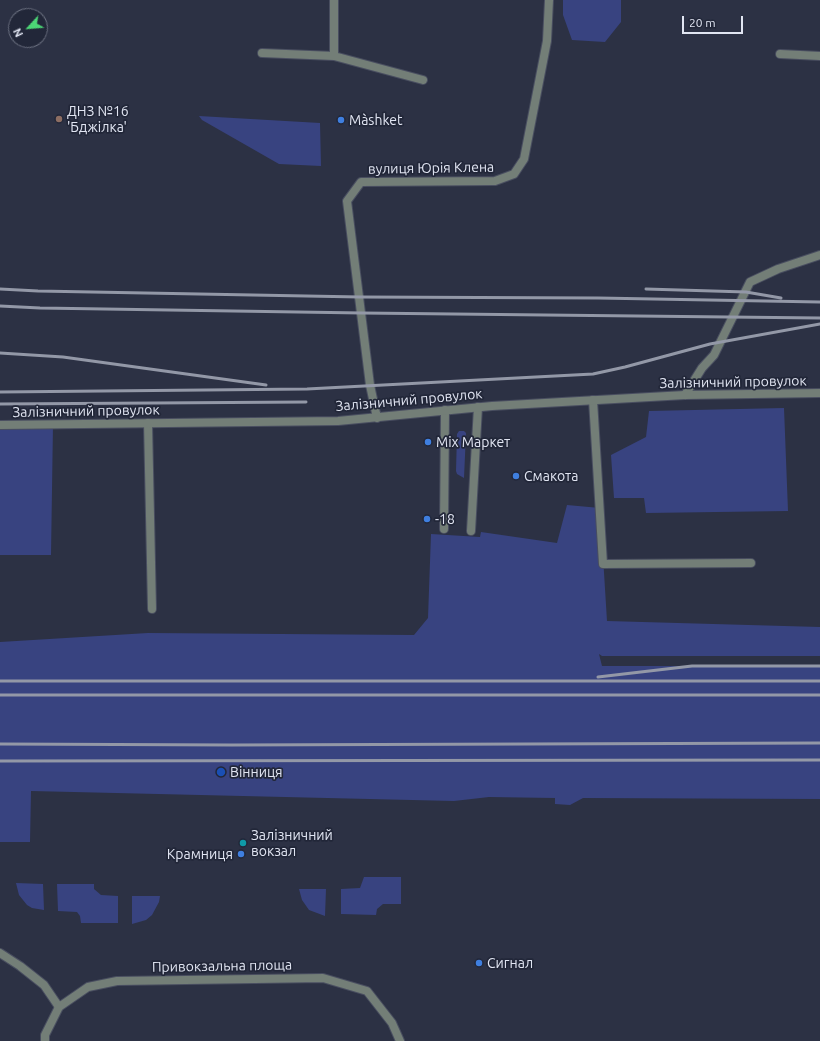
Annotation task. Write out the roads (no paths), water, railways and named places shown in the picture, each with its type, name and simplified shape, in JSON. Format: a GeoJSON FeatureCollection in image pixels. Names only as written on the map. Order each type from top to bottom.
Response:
{"type":"FeatureCollection","features":[{"type":"Feature","properties":{"kind":"street"},"geometry":{"type":"LineString","coordinates":[[334,0],[334,56]]}},
{"type":"Feature","properties":{"kind":"street","name":"вулиця Юрія Клена"},"geometry":{"type":"LineString","coordinates":[[376,418],[370,385],[347,201],[361,182],[496,181],[514,174],[524,160],[547,41],[549,0]]}},
{"type":"Feature","properties":{"kind":"street"},"geometry":{"type":"LineString","coordinates":[[262,53],[334,56],[422,80]]}},
{"type":"Feature","properties":{"kind":"street"},"geometry":{"type":"LineString","coordinates":[[780,54],[820,56]]}},
{"type":"Feature","properties":{"kind":"street"},"geometry":{"type":"LineString","coordinates":[[685,395],[702,368],[714,355],[750,282],[778,269],[820,255]]}},
{"type":"Feature","properties":{"kind":"street","name":"Залізничний провулок"},"geometry":{"type":"LineString","coordinates":[[0,424],[338,421],[478,407],[593,400],[685,395],[820,393]]}},
{"type":"Feature","properties":{"kind":"street"},"geometry":{"type":"LineString","coordinates":[[593,400],[604,564],[751,563]]}},
{"type":"Feature","properties":{"kind":"street"},"geometry":{"type":"LineString","coordinates":[[471,531],[478,407]]}},
{"type":"Feature","properties":{"kind":"street"},"geometry":{"type":"LineString","coordinates":[[444,529],[445,410]]}},
{"type":"Feature","properties":{"kind":"street"},"geometry":{"type":"LineString","coordinates":[[148,423],[152,609]]}},
{"type":"Feature","properties":{"kind":"street"},"geometry":{"type":"LineString","coordinates":[[0,953],[20,966],[44,985],[59,1007]]}},
{"type":"Feature","properties":{"kind":"street","name":"Привокзальна площа"},"geometry":{"type":"LineString","coordinates":[[45,1041],[45,1035],[59,1007],[88,987],[117,981],[323,978],[367,991],[392,1023],[400,1041]]}},
{"type":"Feature","properties":{"kind":"railway"},"geometry":{"type":"LineString","coordinates":[[0,289],[360,297],[598,298],[820,302]]}},
{"type":"Feature","properties":{"kind":"railway"},"geometry":{"type":"LineString","coordinates":[[646,289],[746,292],[781,298]]}},
{"type":"Feature","properties":{"kind":"railway"},"geometry":{"type":"LineString","coordinates":[[0,306],[40,308],[362,313],[820,318]]}},
{"type":"Feature","properties":{"kind":"railway"},"geometry":{"type":"LineString","coordinates":[[0,392],[307,389],[593,374],[710,344],[820,324]]}},
{"type":"Feature","properties":{"kind":"railway"},"geometry":{"type":"LineString","coordinates":[[0,353],[63,357],[266,385]]}},
{"type":"Feature","properties":{"kind":"railway"},"geometry":{"type":"LineString","coordinates":[[0,404],[306,402]]}},
{"type":"Feature","properties":{"kind":"railway"},"geometry":{"type":"LineString","coordinates":[[598,677],[692,666],[820,666]]}},
{"type":"Feature","properties":{"kind":"railway"},"geometry":{"type":"LineString","coordinates":[[0,681],[820,681]]}},
{"type":"Feature","properties":{"kind":"railway"},"geometry":{"type":"LineString","coordinates":[[0,695],[820,695]]}},
{"type":"Feature","properties":{"kind":"railway"},"geometry":{"type":"LineString","coordinates":[[0,744],[232,745],[820,743]]}},
{"type":"Feature","properties":{"kind":"railway"},"geometry":{"type":"LineString","coordinates":[[0,761],[820,760]]}},
{"type":"Feature","properties":{"kind":"place","name":"ДНЗ №16 'Бджілка'"},"geometry":{"type":"Point","coordinates":[59,119]}},
{"type":"Feature","properties":{"kind":"place","name":"Màshket"},"geometry":{"type":"Point","coordinates":[341,120]}},
{"type":"Feature","properties":{"kind":"place","name":"Mix Маркет"},"geometry":{"type":"Point","coordinates":[428,442]}},
{"type":"Feature","properties":{"kind":"place","name":"Смакота"},"geometry":{"type":"Point","coordinates":[516,476]}},
{"type":"Feature","properties":{"kind":"place","name":"-18"},"geometry":{"type":"Point","coordinates":[427,519]}},
{"type":"Feature","properties":{"kind":"place","name":"Вінниця"},"geometry":{"type":"Point","coordinates":[221,772]}},
{"type":"Feature","properties":{"kind":"place","name":"Залізничний вокзал"},"geometry":{"type":"Point","coordinates":[243,843]}},
{"type":"Feature","properties":{"kind":"place","name":"Крамниця"},"geometry":{"type":"Point","coordinates":[241,854]}},
{"type":"Feature","properties":{"kind":"place","name":"Сигнал"},"geometry":{"type":"Point","coordinates":[479,963]}}]}
